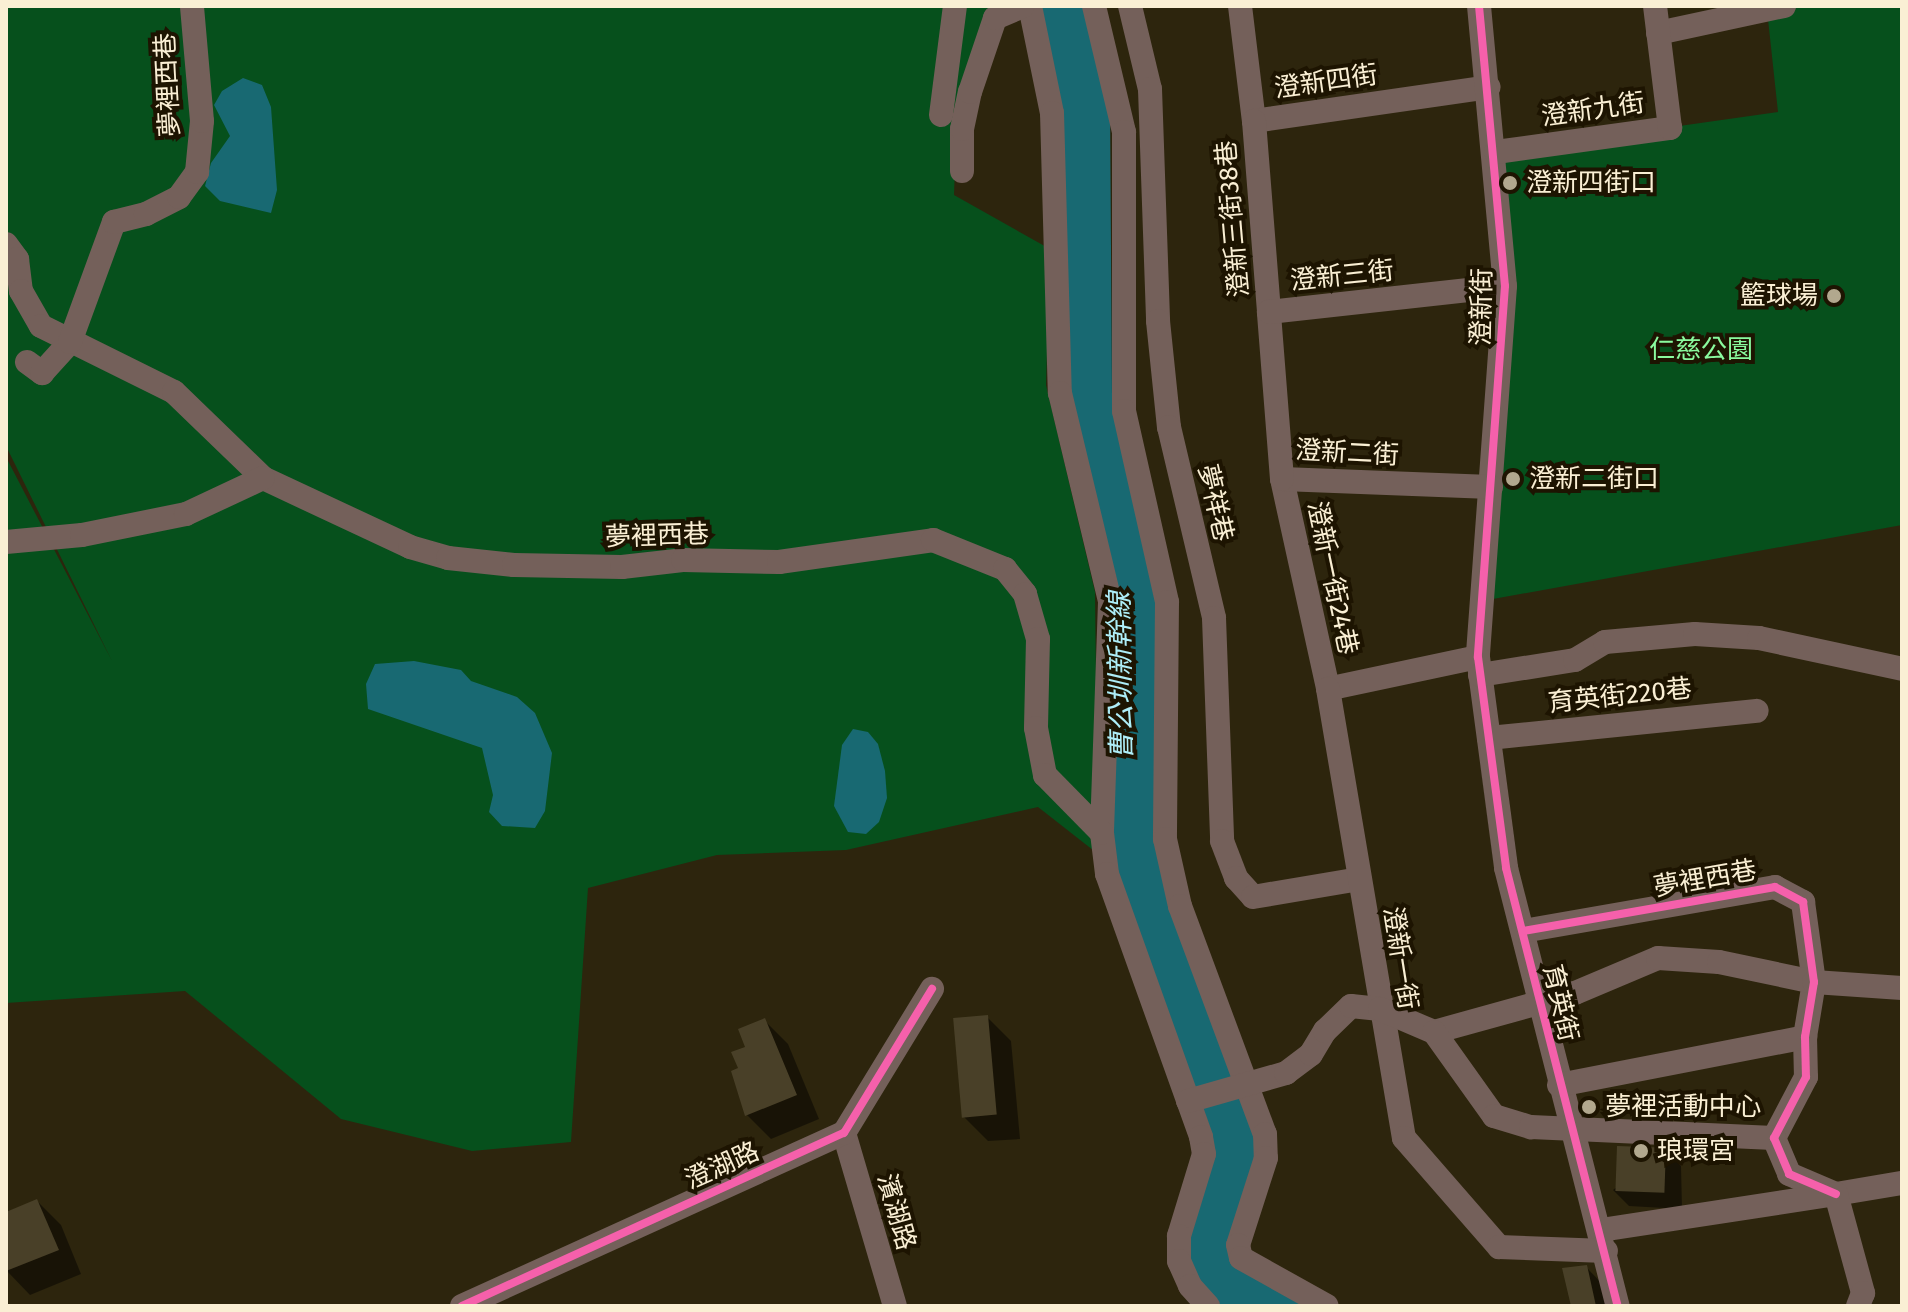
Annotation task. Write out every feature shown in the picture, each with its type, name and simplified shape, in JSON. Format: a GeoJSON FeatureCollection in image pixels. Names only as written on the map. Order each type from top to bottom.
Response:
{"type":"FeatureCollection","features":[{"type":"Feature","properties":{"kind":"street","name":"夢裡西巷"},"geometry":{"type":"LineString","coordinates":[[27,362],[42,373],[70,342],[114,222],[146,214],[179,197],[197,172],[202,121],[192,6]]}},
{"type":"Feature","properties":{"kind":"street"},"geometry":{"type":"LineString","coordinates":[[941,115],[955,6]]}},
{"type":"Feature","properties":{"kind":"street"},"geometry":{"type":"LineString","coordinates":[[962,171],[962,129],[990,12],[1023,6]]}},
{"type":"Feature","properties":{"kind":"street"},"geometry":{"type":"LineString","coordinates":[[1030,6],[1052,113],[1060,393],[1110,602],[1102,833],[1107,874],[1204,1154],[1179,1236],[1179,1261],[1190,1286],[1208,1306]]}},
{"type":"Feature","properties":{"kind":"street"},"geometry":{"type":"LineString","coordinates":[[1094,6],[1124,132],[1124,411],[1167,602],[1165,839],[1180,906],[1249,1082],[1265,1134],[1266,1158],[1238,1245],[1241,1258],[1327,1306]]}},
{"type":"Feature","properties":{"kind":"street","name":"夢祥巷"},"geometry":{"type":"LineString","coordinates":[[1130,6],[1150,89],[1158,321],[1169,427],[1214,618],[1222,841],[1236,878],[1253,897],[1359,879]]}},
{"type":"Feature","properties":{"kind":"street","name":"澄新四街"},"geometry":{"type":"LineString","coordinates":[[1240,6],[1254,121],[1489,87]]}},
{"type":"Feature","properties":{"kind":"street","name":"澄新街"},"geometry":{"type":"LineString","coordinates":[[1479,6],[1496,152],[1505,286],[1479,666]]}},
{"type":"Feature","properties":{"kind":"street","name":"澄新九街"},"geometry":{"type":"LineString","coordinates":[[1496,152],[1670,128],[1655,6]]}},
{"type":"Feature","properties":{"kind":"street"},"geometry":{"type":"LineString","coordinates":[[1658,33],[1773,7]]}},
{"type":"Feature","properties":{"kind":"street","name":"澄新三街38巷"},"geometry":{"type":"LineString","coordinates":[[1254,121],[1269,312]]}},
{"type":"Feature","properties":{"kind":"street","name":"夢裡西巷"},"geometry":{"type":"LineString","coordinates":[[6,244],[17,259],[21,291],[41,326],[174,392],[263,478],[410,547],[474,561],[561,567],[779,562],[933,540],[1005,569],[1025,594],[1038,639],[1036,728],[1045,775],[1102,833]]}},
{"type":"Feature","properties":{"kind":"street","name":"澄新三街"},"geometry":{"type":"LineString","coordinates":[[1276,397],[1269,312],[1505,286]]}},
{"type":"Feature","properties":{"kind":"street","name":"澄新二街"},"geometry":{"type":"LineString","coordinates":[[1276,397],[1282,479],[1491,487]]}},
{"type":"Feature","properties":{"kind":"street"},"geometry":{"type":"LineString","coordinates":[[6,542],[82,535],[186,514],[263,478]]}},
{"type":"Feature","properties":{"kind":"street","name":"澄新一街24巷"},"geometry":{"type":"LineString","coordinates":[[1282,479],[1328,689]]}},
{"type":"Feature","properties":{"kind":"street"},"geometry":{"type":"LineString","coordinates":[[1328,689],[1479,666],[1575,660],[1605,642],[1695,634],[1759,638],[1902,669]]}},
{"type":"Feature","properties":{"kind":"street","name":"育英街"},"geometry":{"type":"LineString","coordinates":[[1479,666],[1506,868],[1570,1128],[1604,1240],[1618,1306]]}},
{"type":"Feature","properties":{"kind":"street","name":"澄新一街"},"geometry":{"type":"LineString","coordinates":[[1328,689],[1404,1138],[1499,1247],[1604,1240],[1902,1183]]}},
{"type":"Feature","properties":{"kind":"street","name":"育英街220巷"},"geometry":{"type":"LineString","coordinates":[[1489,738],[1757,711]]}},
{"type":"Feature","properties":{"kind":"street","name":"夢裡西巷"},"geometry":{"type":"LineString","coordinates":[[1523,931],[1775,887],[1803,902],[1814,982],[1805,1037],[1806,1077],[1774,1138]]}},
{"type":"Feature","properties":{"kind":"street"},"geometry":{"type":"LineString","coordinates":[[1434,1032],[1540,1003],[1658,958],[1719,962],[1814,982],[1902,988]]}},
{"type":"Feature","properties":{"kind":"street"},"geometry":{"type":"LineString","coordinates":[[844,1133],[932,989]]}},
{"type":"Feature","properties":{"kind":"street"},"geometry":{"type":"LineString","coordinates":[[1188,1101],[1286,1073],[1311,1054],[1325,1031],[1351,1006],[1380,1009],[1434,1032],[1494,1116],[1531,1127],[1774,1138],[1789,1174],[1836,1194],[1866,1302]]}},
{"type":"Feature","properties":{"kind":"street"},"geometry":{"type":"LineString","coordinates":[[1559,1085],[1805,1037]]}},
{"type":"Feature","properties":{"kind":"street","name":"澄湖路"},"geometry":{"type":"LineString","coordinates":[[462,1306],[844,1133]]}},
{"type":"Feature","properties":{"kind":"street","name":"濱湖路"},"geometry":{"type":"LineString","coordinates":[[844,1133],[895,1306]]}},
{"type":"Feature","properties":{"kind":"green space"},"geometry":{"type":"Polygon","coordinates":[[[6,6],[1002,6],[957,109],[954,195],[1050,249],[1046,385],[1095,592],[1098,854],[1038,807],[846,850],[717,855],[588,888],[571,1142],[472,1151],[341,1119],[185,991],[6,1003],[6,457],[112,661],[6,446],[6,6]]]}},
{"type":"Feature","properties":{"kind":"green space","name":"仁慈公園"},"geometry":{"type":"Polygon","coordinates":[[[1784,6],[1902,6],[1902,525],[1482,601],[1491,487],[1496,152],[1778,112],[1767,10],[1784,6]]]}},
{"type":"Feature","properties":{"kind":"water","name":"曹公圳新幹線"},"geometry":{"type":"Polygon","coordinates":[[[1036,6],[1088,6],[1110,100],[1112,396],[1159,589],[1158,842],[1253,1123],[1256,1154],[1230,1248],[1306,1306],[1214,1306],[1183,1262],[1206,1149],[1112,878],[1115,616],[1063,394],[1036,6]]]}},
{"type":"Feature","properties":{"kind":"water"},"geometry":{"type":"Polygon","coordinates":[[[243,78],[262,85],[271,107],[277,190],[271,213],[220,201],[205,186],[211,163],[230,136],[214,105],[222,91],[243,78]]]}},
{"type":"Feature","properties":{"kind":"water"},"geometry":{"type":"Polygon","coordinates":[[[414,661],[461,670],[471,681],[517,697],[535,713],[552,753],[545,811],[535,828],[502,826],[489,812],[493,795],[482,748],[368,709],[366,684],[375,664],[414,661]]]}},
{"type":"Feature","properties":{"kind":"water"},"geometry":{"type":"Polygon","coordinates":[[[853,729],[868,732],[878,744],[885,771],[887,798],[879,822],[866,834],[848,832],[834,806],[842,745],[853,729]]]}},
{"type":"Feature","properties":{"kind":"building"},"geometry":{"type":"Polygon","coordinates":[[[988,1015],[997,1115],[962,1118],[953,1018],[988,1015]]]}},
{"type":"Feature","properties":{"kind":"building"},"geometry":{"type":"Polygon","coordinates":[[[765,1018],[797,1095],[745,1116],[731,1071],[738,1068],[731,1052],[745,1047],[738,1029],[765,1018]]]}},
{"type":"Feature","properties":{"kind":"building","name":"琅環宮"},"geometry":{"type":"Polygon","coordinates":[[[1617,1146],[1666,1148],[1664,1193],[1615,1191],[1617,1146]]]}},
{"type":"Feature","properties":{"kind":"building"},"geometry":{"type":"Polygon","coordinates":[[[37,1199],[59,1250],[6,1271],[6,1212],[37,1199]]]}},
{"type":"Feature","properties":{"kind":"building"},"geometry":{"type":"Polygon","coordinates":[[[1587,1265],[1596,1306],[1571,1306],[1562,1268],[1587,1265]]]}},
{"type":"Feature","properties":{"kind":"cycle path"},"geometry":{"type":"LineString","coordinates":[[1479,6],[1505,286],[1478,657],[1506,868],[1618,1306]]}},
{"type":"Feature","properties":{"kind":"cycle path"},"geometry":{"type":"LineString","coordinates":[[1523,931],[1775,887],[1803,902],[1814,982],[1805,1037],[1806,1077],[1774,1138],[1789,1174],[1836,1194]]}},
{"type":"Feature","properties":{"kind":"cycle path"},"geometry":{"type":"LineString","coordinates":[[462,1306],[844,1133],[932,989]]}},
{"type":"Feature","properties":{"kind":"place","name":"澄新四街口"},"geometry":{"type":"Point","coordinates":[1510,183]}},
{"type":"Feature","properties":{"kind":"place","name":"籃球場"},"geometry":{"type":"Point","coordinates":[1834,296]}},
{"type":"Feature","properties":{"kind":"place","name":"澄新二街口"},"geometry":{"type":"Point","coordinates":[1513,479]}},
{"type":"Feature","properties":{"kind":"place","name":"夢裡活動中心"},"geometry":{"type":"Point","coordinates":[1589,1107]}},
{"type":"Feature","properties":{"kind":"place","name":"琅環宮"},"geometry":{"type":"Point","coordinates":[1641,1151]}}]}
